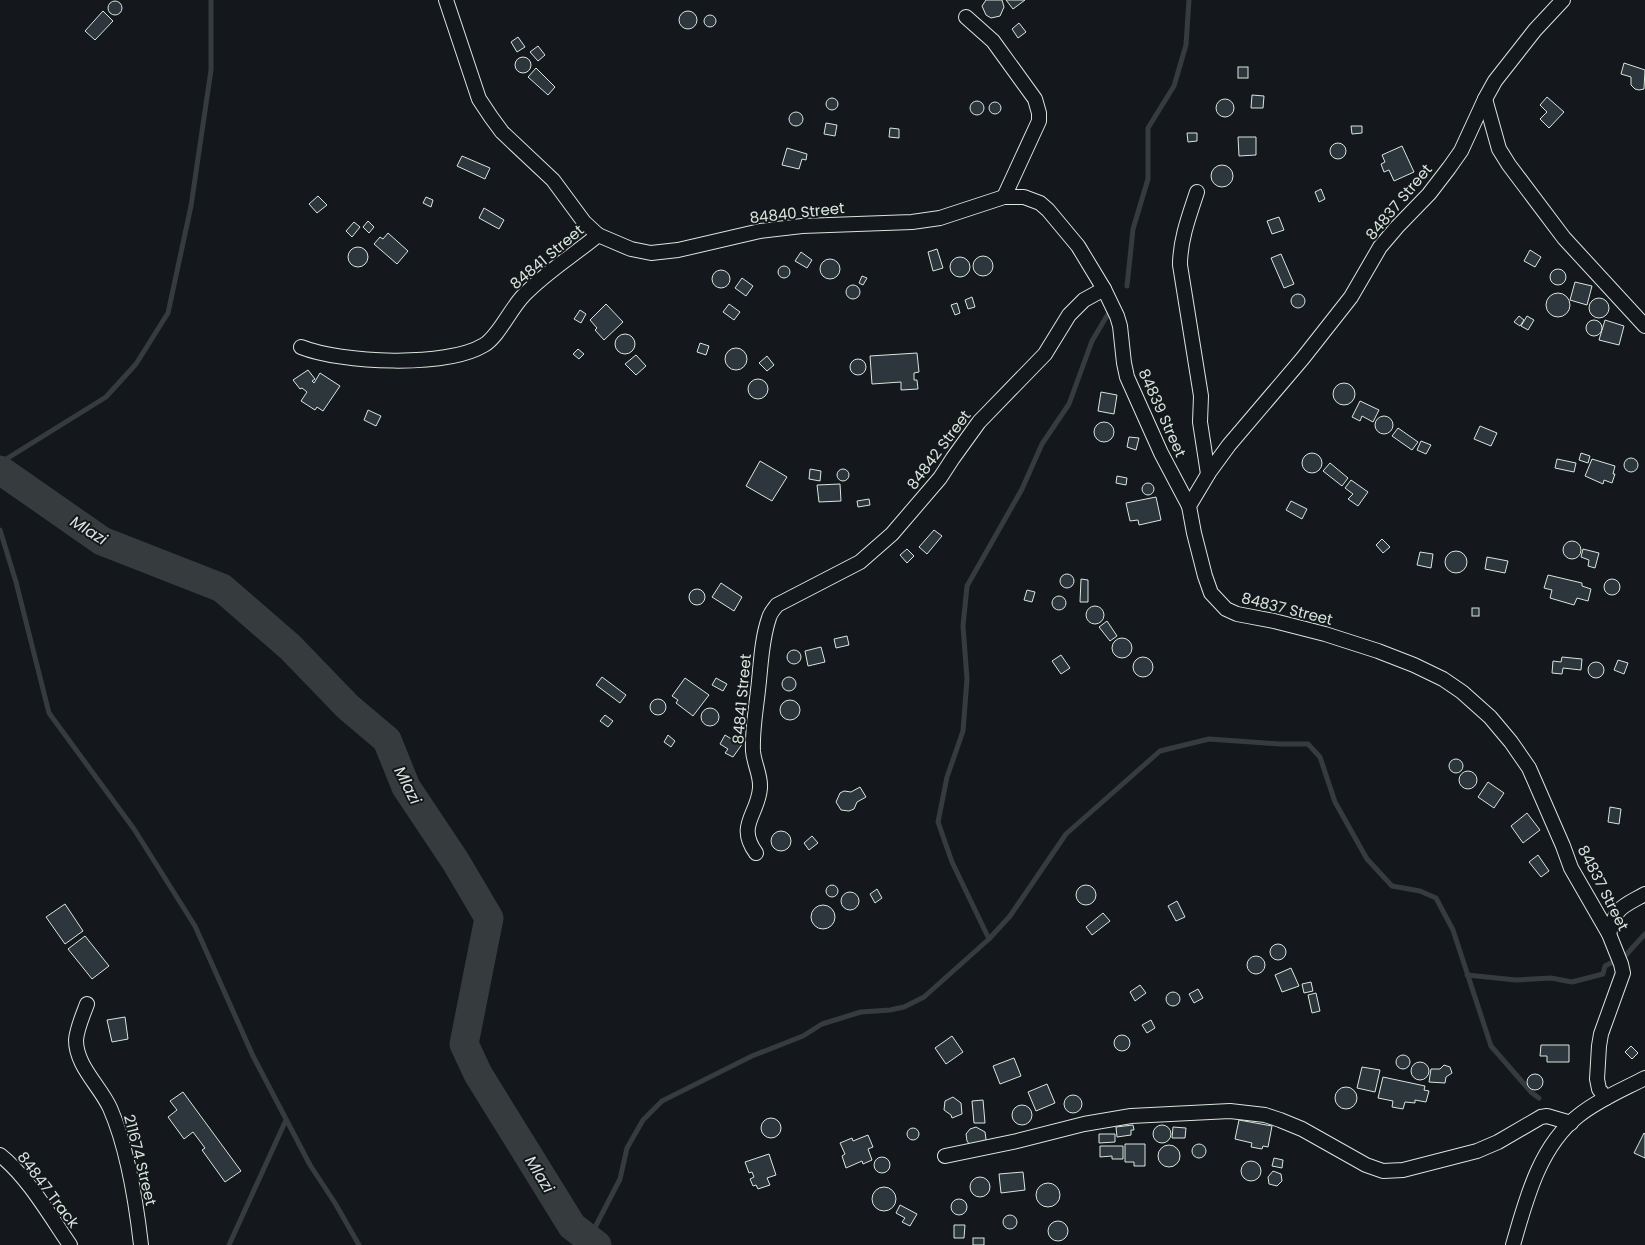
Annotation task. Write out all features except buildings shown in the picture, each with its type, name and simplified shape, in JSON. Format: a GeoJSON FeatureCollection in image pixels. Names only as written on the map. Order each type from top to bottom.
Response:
{"type":"FeatureCollection","features":[{"type":"Feature","properties":{"kind":"street"},"geometry":{"type":"LineString","coordinates":[[448,7],[457,0]]}},
{"type":"Feature","properties":{"kind":"street","name":"84837 Street"},"geometry":{"type":"LineString","coordinates":[[1562,0],[1495,81],[1461,151],[1449,168],[1429,194],[1396,227],[1380,247],[1351,297],[1337,316],[1229,445],[1208,474],[1189,506],[1194,533],[1211,593],[1226,609],[1237,614],[1326,634],[1378,651],[1443,679],[1462,692],[1490,718],[1529,768],[1564,846],[1570,868],[1609,934],[1619,957],[1623,973],[1601,1034],[1599,1046],[1597,1078],[1599,1088],[1606,1098]]}},
{"type":"Feature","properties":{"kind":"street","name":"84840 Street"},"geometry":{"type":"LineString","coordinates":[[448,7],[479,99],[502,132],[553,180],[584,222],[598,236],[631,249],[651,253],[678,250],[760,231],[802,226],[912,222],[957,213],[1004,197],[1024,197],[1040,204],[1061,225]]}},
{"type":"Feature","properties":{"kind":"street"},"geometry":{"type":"LineString","coordinates":[[966,17],[993,41],[1003,54],[1035,99],[1039,113],[1039,121],[1004,197]]}},
{"type":"Feature","properties":{"kind":"street"},"geometry":{"type":"LineString","coordinates":[[1485,99],[1499,149],[1509,165],[1564,238],[1645,326]]}},
{"type":"Feature","properties":{"kind":"street"},"geometry":{"type":"LineString","coordinates":[[1197,192],[1183,235],[1180,265],[1201,396],[1200,422],[1208,474]]}},
{"type":"Feature","properties":{"kind":"street","name":"84839 Street"},"geometry":{"type":"LineString","coordinates":[[1061,225],[1078,246],[1104,289],[1118,321],[1127,377],[1161,453],[1189,506]]}},
{"type":"Feature","properties":{"kind":"street","name":"84841 Street"},"geometry":{"type":"LineString","coordinates":[[301,347],[314,352],[360,359],[426,360],[445,358],[476,349],[494,337],[509,313],[525,294],[598,236]]}},
{"type":"Feature","properties":{"kind":"street","name":"84842 Street"},"geometry":{"type":"LineString","coordinates":[[777,605],[860,562],[892,534],[940,478],[979,422],[1045,354],[1069,315],[1084,300],[1104,289]]}},
{"type":"Feature","properties":{"kind":"street","name":"84841 Street"},"geometry":{"type":"LineString","coordinates":[[756,853],[747,835],[760,788],[760,774],[753,752],[754,718],[765,628],[770,615],[777,605]]}},
{"type":"Feature","properties":{"kind":"street"},"geometry":{"type":"LineString","coordinates":[[1609,934],[1612,921],[1618,910],[1623,905],[1645,894]]}},
{"type":"Feature","properties":{"kind":"street","name":"211674 Street"},"geometry":{"type":"LineString","coordinates":[[87,1004],[76,1041],[79,1056],[110,1107],[124,1152],[135,1201],[141,1245]]}},
{"type":"Feature","properties":{"kind":"street"},"geometry":{"type":"LineString","coordinates":[[1513,1245],[1536,1173],[1562,1131],[1571,1122],[1606,1098],[1645,1078]]}},
{"type":"Feature","properties":{"kind":"street"},"geometry":{"type":"LineString","coordinates":[[946,1156],[1084,1124],[1131,1116],[1230,1112],[1265,1115],[1280,1120],[1302,1129],[1366,1165],[1383,1171],[1403,1170],[1477,1151],[1498,1142],[1541,1117],[1548,1116],[1571,1122]]}},
{"type":"Feature","properties":{"kind":"street","name":"84847 Track"},"geometry":{"type":"LineString","coordinates":[[0,1155],[10,1163],[31,1189],[70,1245]]}},
{"type":"Feature","properties":{"kind":"waterway"},"geometry":{"type":"LineString","coordinates":[[0,463],[106,397],[136,364],[168,313],[191,206],[211,70],[211,0]]}},
{"type":"Feature","properties":{"kind":"waterway"},"geometry":{"type":"LineString","coordinates":[[1127,286],[1133,229],[1148,179],[1148,128],[1174,86],[1186,45],[1189,0]]}},
{"type":"Feature","properties":{"kind":"waterway"},"geometry":{"type":"LineString","coordinates":[[989,939],[952,862],[938,822],[947,777],[963,731],[967,679],[963,626],[967,586],[1022,489],[1042,444],[1069,404],[1092,341],[1111,309]]}},
{"type":"Feature","properties":{"kind":"waterway","name":"Mlazi"},"geometry":{"type":"LineString","coordinates":[[0,470],[102,541],[222,588],[290,647],[348,707],[387,740],[406,787],[456,862],[489,918],[464,1044],[478,1074],[572,1226],[597,1245]]}},
{"type":"Feature","properties":{"kind":"waterway"},"geometry":{"type":"LineString","coordinates":[[0,530],[16,582],[49,713],[134,829],[195,926],[253,1056],[310,1165],[359,1245]]}},
{"type":"Feature","properties":{"kind":"waterway"},"geometry":{"type":"LineString","coordinates":[[589,1239],[620,1179],[627,1148],[643,1120],[662,1101],[752,1056],[803,1036],[822,1024],[861,1012],[904,1007],[924,997],[989,939],[1010,916],[1066,834],[1160,751],[1209,739],[1308,744],[1320,757],[1335,802],[1367,859],[1392,886],[1420,891],[1436,898],[1453,930],[1491,1046],[1532,1093],[1539,1098]]}},
{"type":"Feature","properties":{"kind":"waterway"},"geometry":{"type":"LineString","coordinates":[[1467,975],[1516,980],[1551,978],[1572,982],[1603,974],[1605,966],[1625,956],[1645,934]]}},
{"type":"Feature","properties":{"kind":"waterway"},"geometry":{"type":"LineString","coordinates":[[229,1245],[286,1120]]}}]}
